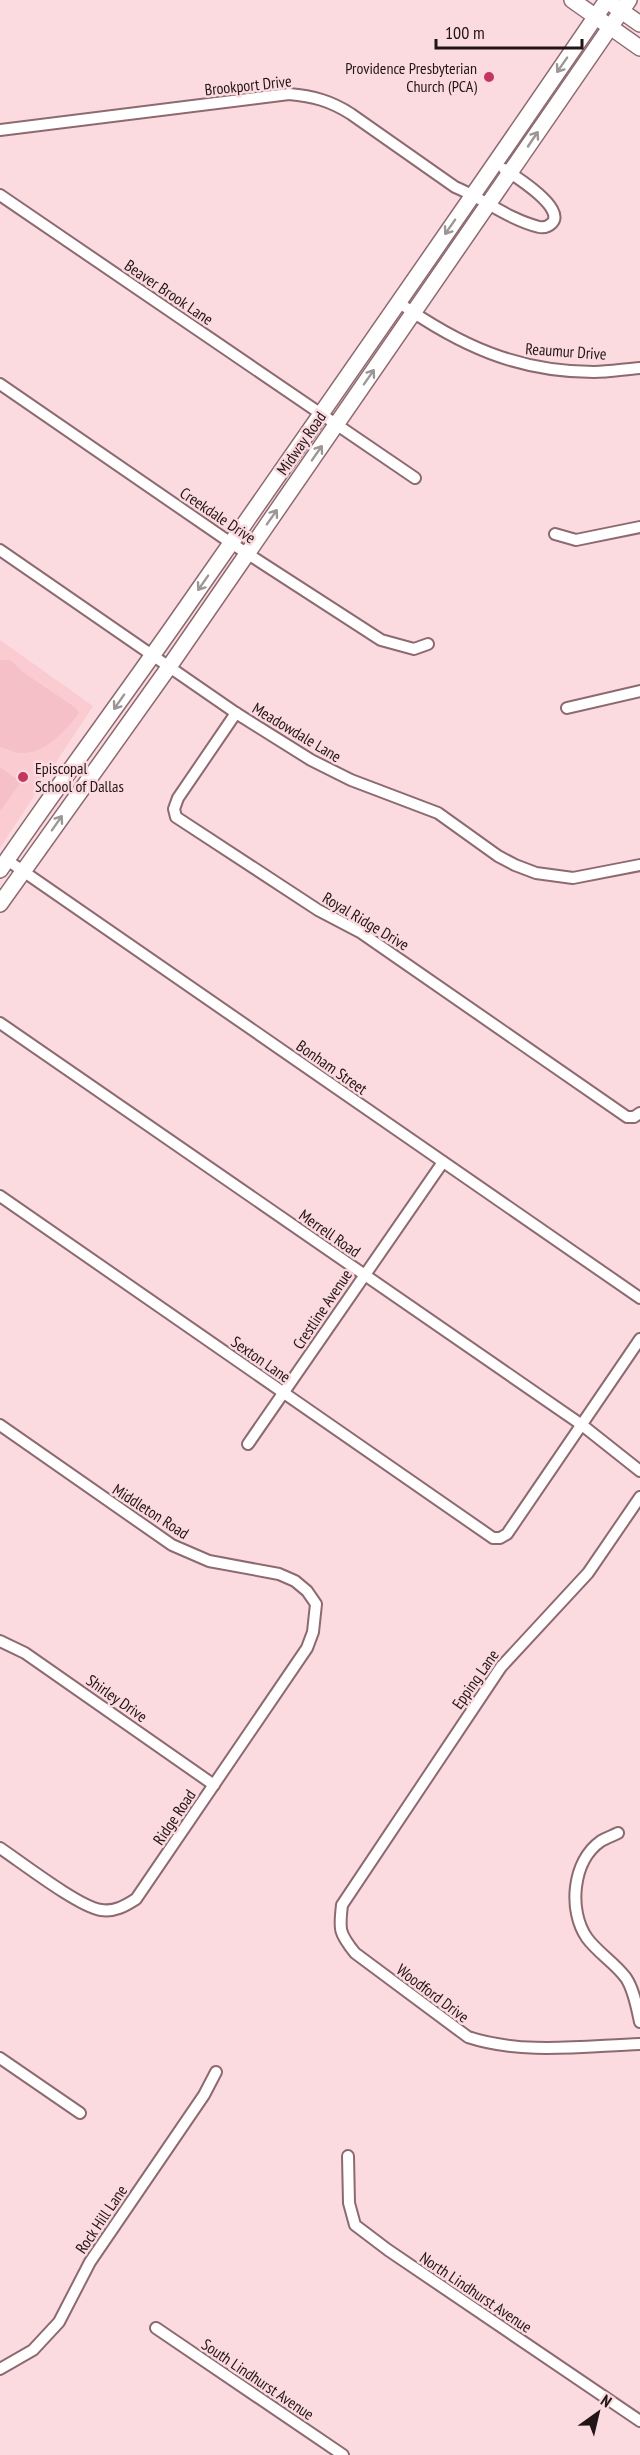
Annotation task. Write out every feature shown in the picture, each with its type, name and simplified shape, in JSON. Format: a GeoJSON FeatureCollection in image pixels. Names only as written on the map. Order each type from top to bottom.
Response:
{"type":"FeatureCollection","features":[{"type":"Feature","properties":{"kind":"main road"},"geometry":{"type":"LineString","coordinates":[[572,0],[640,48]]}},
{"type":"Feature","properties":{"kind":"main road"},"geometry":{"type":"LineString","coordinates":[[606,0],[625,5],[640,24]]}},
{"type":"Feature","properties":{"kind":"main road","name":"Midway Road"},"geometry":{"type":"LineString","coordinates":[[4,865],[56,787],[153,655],[231,543],[606,0]]}},
{"type":"Feature","properties":{"kind":"main road","name":"Midway Road"},"geometry":{"type":"LineString","coordinates":[[0,904],[169,666],[625,5]]}},
{"type":"Feature","properties":{"kind":"street","name":"Brookport Drive"},"geometry":{"type":"LineString","coordinates":[[0,130],[289,94],[313,96],[335,104],[455,187],[473,194],[508,215],[542,228],[549,226],[555,214],[552,208],[527,184],[510,172]]}},
{"type":"Feature","properties":{"kind":"street"},"geometry":{"type":"LineString","coordinates":[[494,162],[510,172]]}},
{"type":"Feature","properties":{"kind":"street","name":"Beaver Brook Lane"},"geometry":{"type":"LineString","coordinates":[[0,195],[415,478]]}},
{"type":"Feature","properties":{"kind":"street","name":"Reaumur Drive"},"geometry":{"type":"LineString","coordinates":[[398,302],[448,335],[501,359],[536,367],[594,372],[640,368]]}},
{"type":"Feature","properties":{"kind":"street","name":"Creekdale Drive"},"geometry":{"type":"LineString","coordinates":[[0,384],[231,543],[381,640],[414,649],[428,644]]}},
{"type":"Feature","properties":{"kind":"street"},"geometry":{"type":"LineString","coordinates":[[555,534],[576,540],[640,527]]}},
{"type":"Feature","properties":{"kind":"street","name":"Meadowdale Lane"},"geometry":{"type":"LineString","coordinates":[[0,550],[236,712],[311,760],[351,780],[438,813],[498,856],[515,865],[536,873],[573,878],[640,865]]}},
{"type":"Feature","properties":{"kind":"street"},"geometry":{"type":"LineString","coordinates":[[567,708],[640,691]]}},
{"type":"Feature","properties":{"kind":"street","name":"Royal Ridge Drive"},"geometry":{"type":"LineString","coordinates":[[236,712],[178,798],[174,809],[176,817],[318,910],[369,938],[627,1117],[634,1117],[640,1113]]}},
{"type":"Feature","properties":{"kind":"street","name":"Bonham Street"},"geometry":{"type":"LineString","coordinates":[[4,865],[23,871],[640,1298]]}},
{"type":"Feature","properties":{"kind":"street","name":"Merrell Road"},"geometry":{"type":"LineString","coordinates":[[0,1023],[582,1425],[640,1472]]}},
{"type":"Feature","properties":{"kind":"street","name":"Crestline Avenue"},"geometry":{"type":"LineString","coordinates":[[248,1444],[443,1161]]}},
{"type":"Feature","properties":{"kind":"street","name":"Sexton Lane"},"geometry":{"type":"LineString","coordinates":[[0,1196],[494,1538],[507,1534],[582,1425]]}},
{"type":"Feature","properties":{"kind":"street"},"geometry":{"type":"LineString","coordinates":[[582,1425],[640,1339]]}},
{"type":"Feature","properties":{"kind":"street","name":"Middleton Road"},"geometry":{"type":"LineString","coordinates":[[0,1425],[172,1545],[209,1561],[279,1574],[295,1581],[307,1591],[316,1604],[316,1618]]}},
{"type":"Feature","properties":{"kind":"street","name":"Epping Lane"},"geometry":{"type":"LineString","coordinates":[[351,1891],[501,1667],[588,1573],[640,1497]]}},
{"type":"Feature","properties":{"kind":"street","name":"Ridge Road"},"geometry":{"type":"LineString","coordinates":[[0,1848],[80,1902],[100,1910],[117,1910],[136,1899],[307,1648],[316,1618]]}},
{"type":"Feature","properties":{"kind":"street","name":"Shirley Drive"},"geometry":{"type":"LineString","coordinates":[[0,1641],[25,1653],[214,1785]]}},
{"type":"Feature","properties":{"kind":"street"},"geometry":{"type":"LineString","coordinates":[[618,1833],[600,1842],[585,1861],[577,1883],[575,1902],[579,1921],[587,1938],[627,1979],[640,2022]]}},
{"type":"Feature","properties":{"kind":"street","name":"Woodford Drive"},"geometry":{"type":"LineString","coordinates":[[351,1891],[342,1905],[340,1922],[342,1937],[355,1953],[468,2037],[488,2044],[521,2049],[640,2044]]}},
{"type":"Feature","properties":{"kind":"street"},"geometry":{"type":"LineString","coordinates":[[0,2058],[80,2113]]}},
{"type":"Feature","properties":{"kind":"street","name":"Rock Hill Lane"},"geometry":{"type":"LineString","coordinates":[[0,2369],[33,2350],[59,2322],[90,2262],[204,2095],[216,2072]]}},
{"type":"Feature","properties":{"kind":"street","name":"North Lindhurst Avenue"},"geometry":{"type":"LineString","coordinates":[[348,2156],[348,2203],[355,2225],[388,2250],[640,2421]]}},
{"type":"Feature","properties":{"kind":"street","name":"South Lindhurst Avenue"},"geometry":{"type":"LineString","coordinates":[[156,2328],[343,2455]]}},
{"type":"Feature","properties":{"kind":"shaded area","name":"Episcopal School of Dallas"},"geometry":{"type":"Polygon","coordinates":[[[0,640],[93,706],[0,848],[0,640]]]}},
{"type":"Feature","properties":{"kind":"shaded area"},"geometry":{"type":"Polygon","coordinates":[[[10,660],[24,673],[76,708],[79,713],[62,733],[40,749],[21,753],[0,747],[0,661],[10,660]]]}},
{"type":"Feature","properties":{"kind":"shaded area"},"geometry":{"type":"Polygon","coordinates":[[[0,767],[21,782],[0,811],[0,767]]]}},
{"type":"Feature","properties":{"kind":"place","name":"Providence Presbyterian Church (PCA)"},"geometry":{"type":"Point","coordinates":[489,77]}},
{"type":"Feature","properties":{"kind":"place","name":"Episcopal School of Dallas"},"geometry":{"type":"Point","coordinates":[23,777]}}]}
